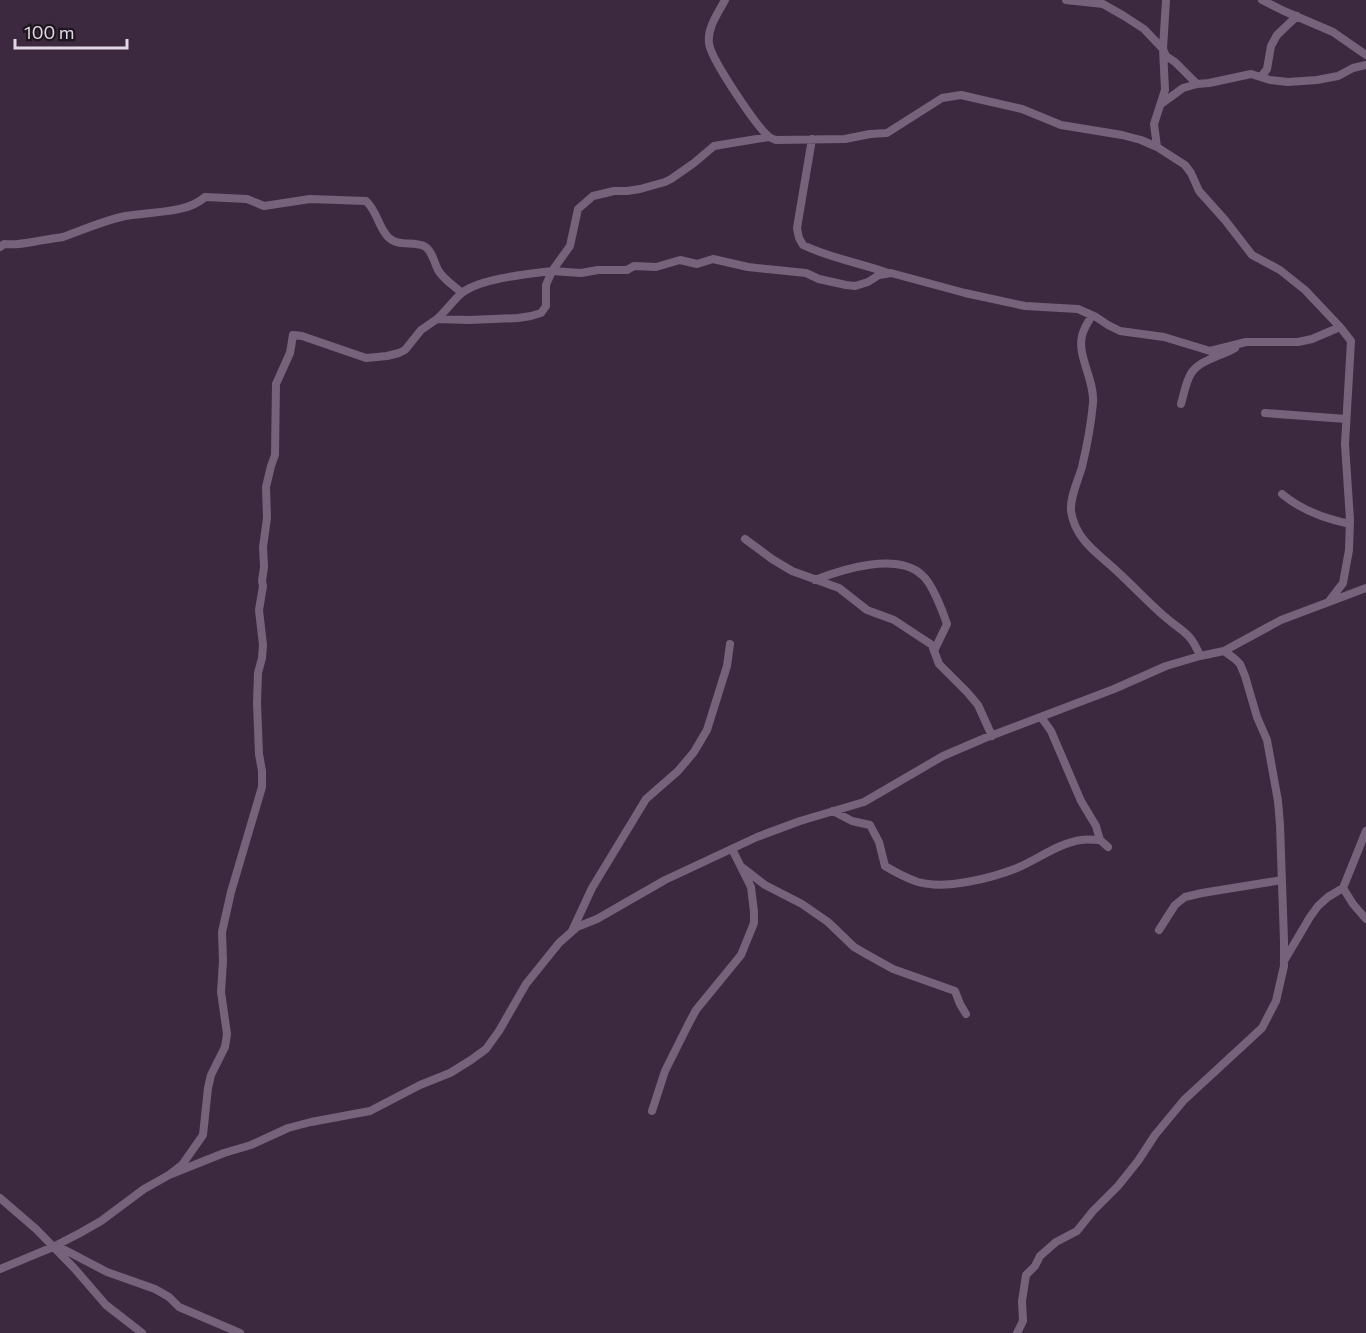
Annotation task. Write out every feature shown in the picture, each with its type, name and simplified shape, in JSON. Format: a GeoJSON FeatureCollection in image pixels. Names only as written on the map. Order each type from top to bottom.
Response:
{"type":"FeatureCollection","features":[{"type":"Feature","properties":{"kind":"street"},"geometry":{"type":"LineString","coordinates":[[724,0],[710,30],[708,41],[711,52],[754,120],[769,137],[776,140],[845,139],[887,133],[942,98],[961,95],[1022,109],[1061,125],[1141,140],[1157,147],[1185,165],[1191,172],[1199,191],[1226,220],[1252,255],[1280,270],[1305,290],[1351,341],[1345,444],[1350,524],[1349,550],[1343,583],[1329,601]]}},
{"type":"Feature","properties":{"kind":"street"},"geometry":{"type":"LineString","coordinates":[[1066,0],[1101,2],[1136,23],[1163,49],[1166,56],[1197,84]]}},
{"type":"Feature","properties":{"kind":"street"},"geometry":{"type":"LineString","coordinates":[[1157,147],[1154,124],[1165,90],[1163,49],[1166,0]]}},
{"type":"Feature","properties":{"kind":"street"},"geometry":{"type":"LineString","coordinates":[[1262,0],[1333,32],[1366,55]]}},
{"type":"Feature","properties":{"kind":"street"},"geometry":{"type":"LineString","coordinates":[[1261,77],[1267,69],[1271,46],[1277,35],[1297,16]]}},
{"type":"Feature","properties":{"kind":"street"},"geometry":{"type":"LineString","coordinates":[[1161,104],[1184,88],[1197,84],[1251,74],[1270,80],[1288,82],[1317,80],[1338,76],[1353,68],[1366,65]]}},
{"type":"Feature","properties":{"kind":"street"},"geometry":{"type":"LineString","coordinates":[[437,319],[518,318],[541,312],[546,306],[546,285],[552,271],[570,246],[578,209],[593,196],[659,184],[671,179],[714,146],[769,137]]}},
{"type":"Feature","properties":{"kind":"street"},"geometry":{"type":"LineString","coordinates":[[812,139],[798,228],[799,237],[803,245],[834,257],[965,293],[1025,306],[1078,309],[1119,331],[1164,336],[1210,351],[1246,342],[1298,342],[1312,339],[1340,327]]}},
{"type":"Feature","properties":{"kind":"street"},"geometry":{"type":"LineString","coordinates":[[1,243],[17,245],[62,237],[97,223],[123,216],[181,208],[201,201],[205,197],[247,199],[264,206],[310,199],[366,201],[389,238],[395,242],[423,246],[429,251],[442,276],[462,292]]}},
{"type":"Feature","properties":{"kind":"street"},"geometry":{"type":"LineString","coordinates":[[169,1175],[182,1165],[203,1135],[211,1075],[225,1047],[227,1034],[221,992],[222,932],[231,892],[262,787],[257,704],[258,673],[263,645],[259,610],[263,586],[263,547],[267,518],[266,487],[276,455],[276,384],[290,353],[293,335],[366,358],[399,353],[405,350],[421,330],[437,319],[462,292],[491,281],[552,271],[581,273],[598,270],[627,270],[634,266],[656,267],[680,260],[697,264],[712,259],[748,267],[806,273],[819,279],[855,286],[888,273]]}},
{"type":"Feature","properties":{"kind":"street"},"geometry":{"type":"LineString","coordinates":[[1092,315],[1082,336],[1082,356],[1093,396],[1082,466],[1073,494],[1071,510],[1075,526],[1100,557],[1160,612],[1186,632],[1194,642],[1200,656]]}},
{"type":"Feature","properties":{"kind":"street"},"geometry":{"type":"LineString","coordinates":[[1181,404],[1192,373],[1202,363],[1246,342]]}},
{"type":"Feature","properties":{"kind":"street"},"geometry":{"type":"LineString","coordinates":[[1266,413],[1346,418]]}},
{"type":"Feature","properties":{"kind":"street"},"geometry":{"type":"LineString","coordinates":[[1282,494],[1319,515],[1350,524]]}},
{"type":"Feature","properties":{"kind":"street"},"geometry":{"type":"LineString","coordinates":[[745,539],[772,560],[792,571],[839,588],[867,610],[894,620],[927,641],[932,645],[939,664],[978,705],[992,736]]}},
{"type":"Feature","properties":{"kind":"street"},"geometry":{"type":"LineString","coordinates":[[815,579],[882,562],[906,566],[923,575],[938,601],[946,624],[934,651]]}},
{"type":"Feature","properties":{"kind":"street"},"geometry":{"type":"LineString","coordinates":[[0,1269],[53,1247],[101,1221],[144,1189],[169,1175],[251,1145],[288,1128],[370,1111],[450,1073],[486,1049],[526,984],[552,950],[572,931],[665,880],[757,837],[864,802],[943,756],[1166,666],[1224,651],[1281,620],[1366,588]]}},
{"type":"Feature","properties":{"kind":"street"},"geometry":{"type":"LineString","coordinates":[[572,931],[592,888],[645,799],[678,771],[694,752],[707,730],[727,666],[730,644]]}},
{"type":"Feature","properties":{"kind":"street"},"geometry":{"type":"LineString","coordinates":[[1017,1333],[1023,1321],[1022,1301],[1026,1275],[1035,1266],[1040,1256],[1056,1242],[1077,1231],[1138,1161],[1155,1135],[1184,1100],[1262,1028],[1276,1001],[1284,962],[1278,801],[1266,740],[1240,664],[1224,651]]}},
{"type":"Feature","properties":{"kind":"street"},"geometry":{"type":"LineString","coordinates":[[1041,717],[1051,731],[1081,801],[1096,826],[1100,840],[1108,847]]}},
{"type":"Feature","properties":{"kind":"street"},"geometry":{"type":"LineString","coordinates":[[833,811],[870,825],[879,842],[885,866],[900,875],[920,882],[950,885],[994,875],[1016,868],[1080,840],[1100,840]]}},
{"type":"Feature","properties":{"kind":"street"},"geometry":{"type":"LineString","coordinates":[[1284,962],[1318,906],[1343,888],[1366,831]]}},
{"type":"Feature","properties":{"kind":"street"},"geometry":{"type":"LineString","coordinates":[[652,1111],[665,1071],[696,1010],[741,955],[754,923],[751,887],[732,849]]}},
{"type":"Feature","properties":{"kind":"street"},"geometry":{"type":"LineString","coordinates":[[742,867],[765,885],[802,904],[828,922],[854,947],[866,954],[893,969],[955,991],[966,1014]]}},
{"type":"Feature","properties":{"kind":"street"},"geometry":{"type":"LineString","coordinates":[[1159,930],[1175,905],[1185,897],[1282,880]]}},
{"type":"Feature","properties":{"kind":"street"},"geometry":{"type":"LineString","coordinates":[[1343,888],[1366,919]]}},
{"type":"Feature","properties":{"kind":"street"},"geometry":{"type":"LineString","coordinates":[[0,1198],[36,1229],[106,1305],[142,1333]]}},
{"type":"Feature","properties":{"kind":"street"},"geometry":{"type":"LineString","coordinates":[[53,1247],[65,1250],[107,1272],[155,1289],[179,1307],[240,1333]]}}]}
